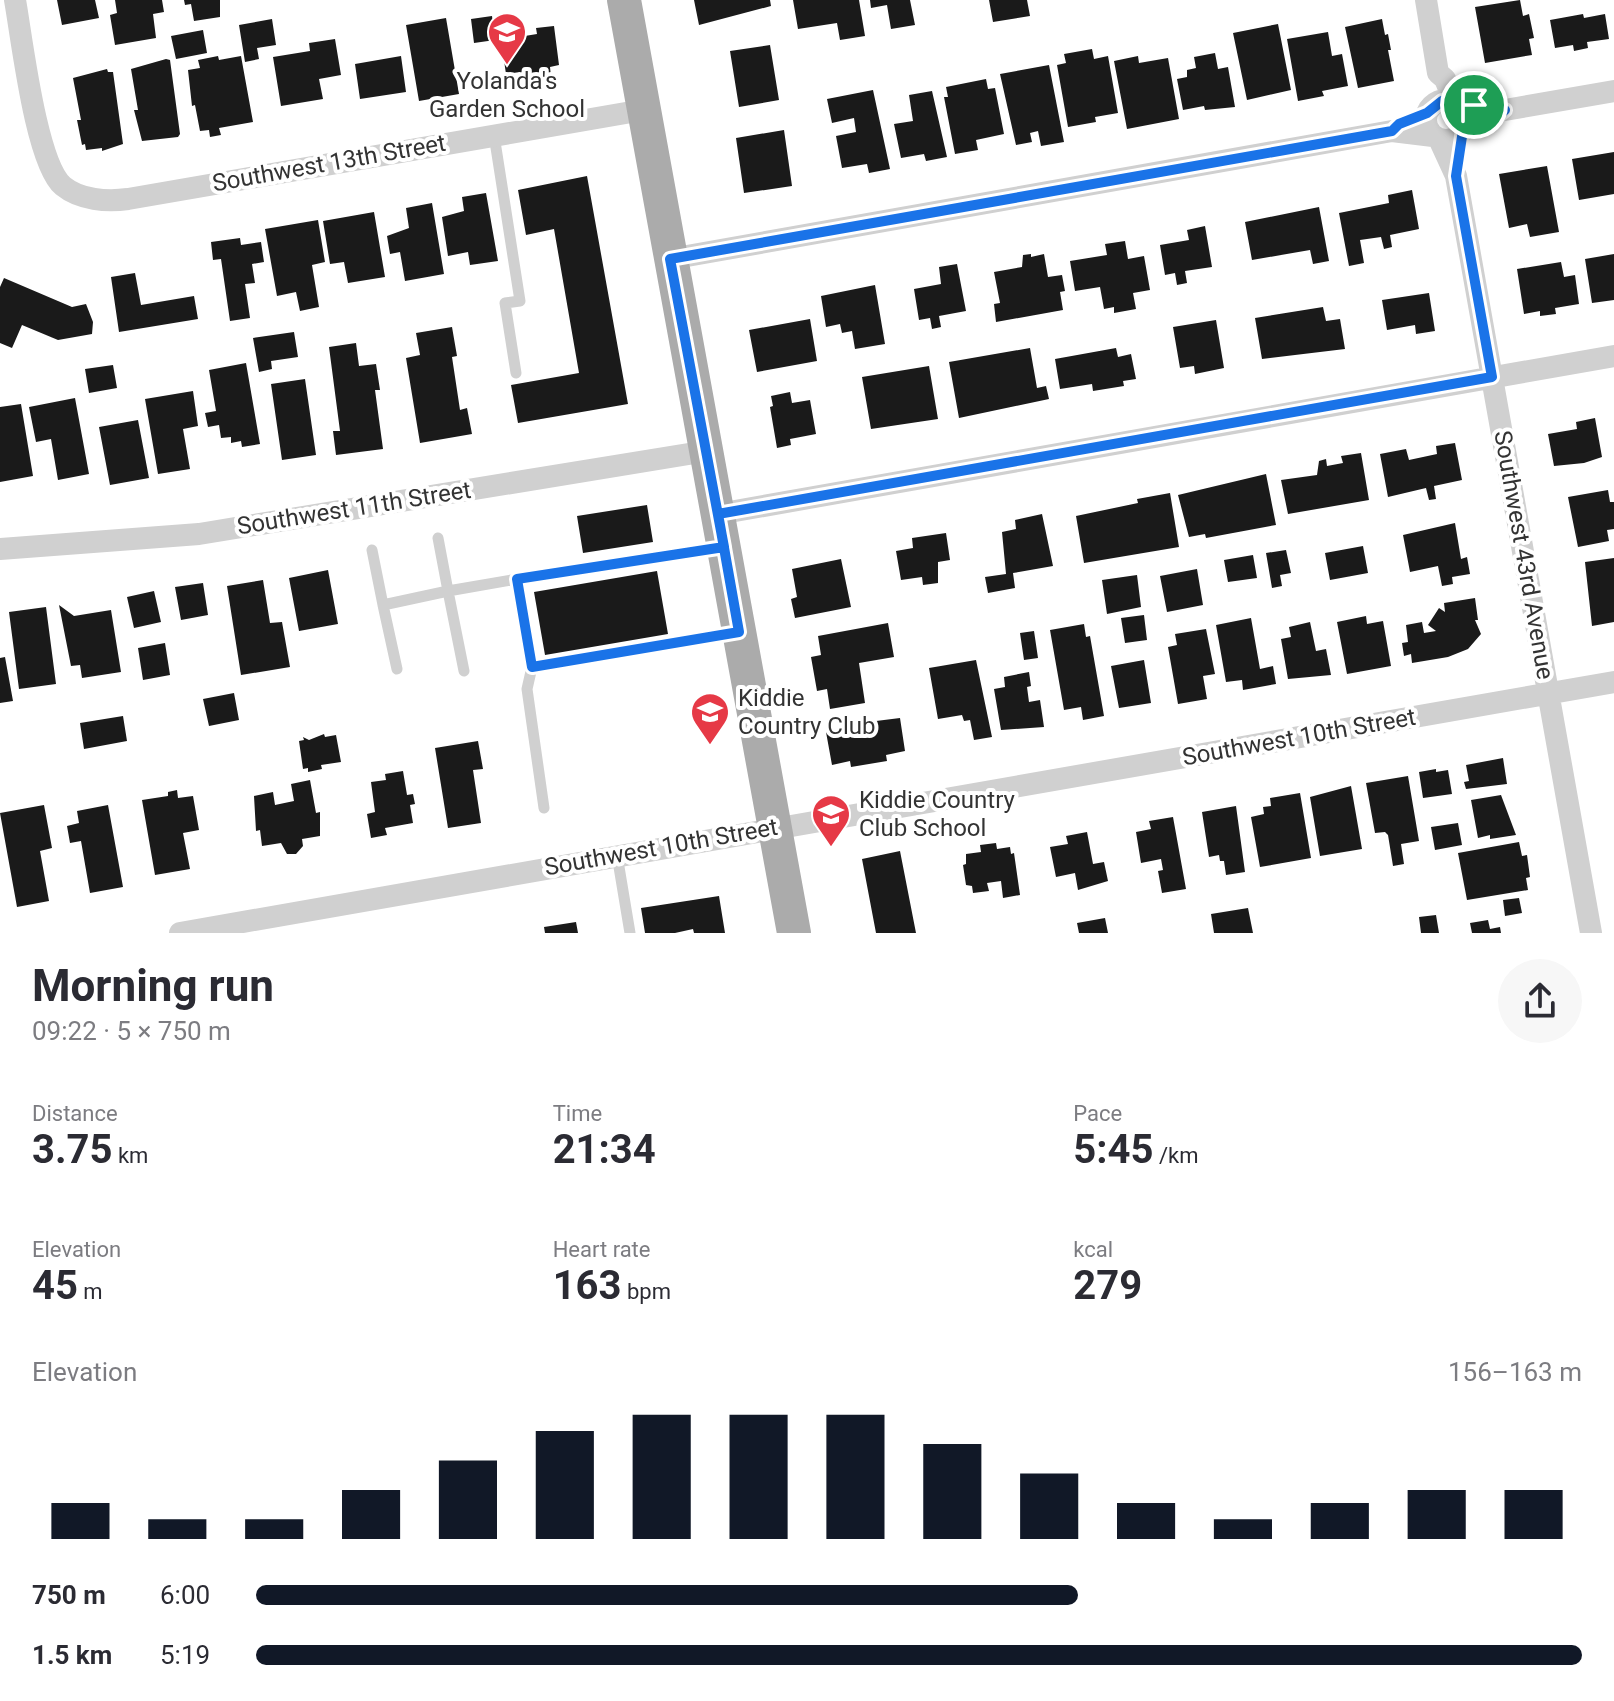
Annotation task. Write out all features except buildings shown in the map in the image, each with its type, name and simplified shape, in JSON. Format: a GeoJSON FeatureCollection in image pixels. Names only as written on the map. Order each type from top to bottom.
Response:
{"type":"FeatureCollection","features":[{"type":"Feature","properties":{"kind":"main road"},"geometry":{"type":"LineString","coordinates":[[624,0],[794,933]]}},
{"type":"Feature","properties":{"kind":"street","name":"Southwest 13th Street"},"geometry":{"type":"LineString","coordinates":[[15,0],[45,159],[50,171],[64,187],[98,200],[128,199],[643,110]]}},
{"type":"Feature","properties":{"kind":"street"},"geometry":{"type":"LineString","coordinates":[[1426,0],[1438,73],[1445,79],[1466,119],[1449,135]]}},
{"type":"Feature","properties":{"kind":"street"},"geometry":{"type":"LineString","coordinates":[[1438,73],[1433,78],[1426,126],[1449,135]]}},
{"type":"Feature","properties":{"kind":"street"},"geometry":{"type":"LineString","coordinates":[[670,259],[1392,131],[1449,135],[1497,117],[1505,110],[1614,91]]}},
{"type":"Feature","properties":{"kind":"street"},"geometry":{"type":"LineString","coordinates":[[1392,131],[1399,124],[1442,101],[1495,106],[1505,110]]}},
{"type":"Feature","properties":{"kind":"street","name":"Southwest 43rd Avenue"},"geometry":{"type":"LineString","coordinates":[[1449,135],[1591,933]]}},
{"type":"Feature","properties":{"kind":"street"},"geometry":{"type":"LineString","coordinates":[[718,514],[1614,356]]}},
{"type":"Feature","properties":{"kind":"street","name":"Southwest 11th Street"},"geometry":{"type":"LineString","coordinates":[[0,549],[199,534],[707,451]]}},
{"type":"Feature","properties":{"kind":"street","name":"Southwest 10th Street"},"geometry":{"type":"LineString","coordinates":[[180,933],[1614,682]]}},
{"type":"Feature","properties":{"kind":"lane"},"geometry":{"type":"LineString","coordinates":[[494,134],[520,301],[505,303],[516,373]]}},
{"type":"Feature","properties":{"kind":"lane"},"geometry":{"type":"LineString","coordinates":[[438,538],[464,671]]}},
{"type":"Feature","properties":{"kind":"lane"},"geometry":{"type":"LineString","coordinates":[[383,605],[517,579],[724,547]]}},
{"type":"Feature","properties":{"kind":"lane"},"geometry":{"type":"LineString","coordinates":[[372,550],[397,669]]}},
{"type":"Feature","properties":{"kind":"lane"},"geometry":{"type":"LineString","coordinates":[[517,579],[532,667],[527,689],[544,808]]}},
{"type":"Feature","properties":{"kind":"lane"},"geometry":{"type":"LineString","coordinates":[[532,667],[739,632]]}},
{"type":"Feature","properties":{"kind":"lane"},"geometry":{"type":"LineString","coordinates":[[617,855],[630,933]]}},
{"type":"Feature","properties":{"kind":"place","name":"Yolanda's Garden School"},"geometry":{"type":"Point","coordinates":[507,66]}},
{"type":"Feature","properties":{"kind":"place","name":"Kiddie Country Club"},"geometry":{"type":"Point","coordinates":[710,746]}},
{"type":"Feature","properties":{"kind":"place","name":"Kiddie Country Club School"},"geometry":{"type":"Point","coordinates":[831,848]}},
{"type":"Feature","properties":{"kind":"route"},"geometry":{"type":"LineString","coordinates":[[1474,105],[1442,101],[1427,113],[1399,124],[1392,131],[670,259],[724,547],[517,579],[532,667],[739,632],[724,547],[718,514],[1492,377],[1456,176],[1463,130],[1497,117],[1505,110],[1474,105]]}}]}
